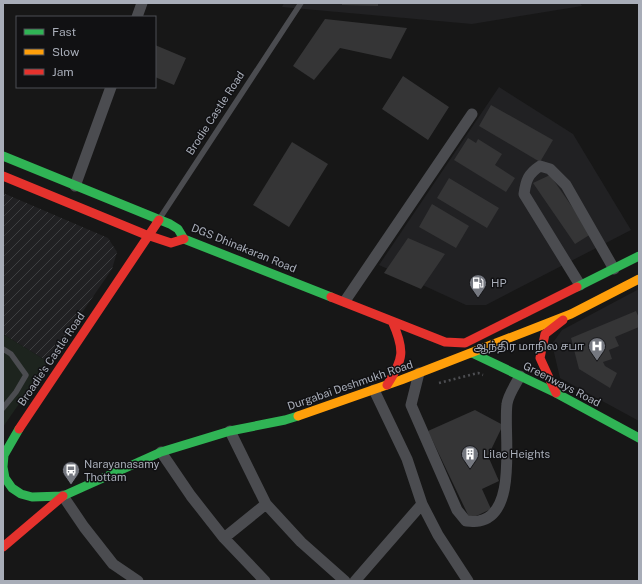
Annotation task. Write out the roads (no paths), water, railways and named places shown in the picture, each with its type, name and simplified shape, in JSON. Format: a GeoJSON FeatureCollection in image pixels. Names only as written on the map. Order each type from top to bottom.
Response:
{"type":"FeatureCollection","features":[{"type":"Feature","properties":{"kind":"main road","name":"DGS Dhinakaran Road"},"geometry":{"type":"LineString","coordinates":[[3,156],[178,228],[184,239],[392,321]]}},
{"type":"Feature","properties":{"kind":"main road"},"geometry":{"type":"LineString","coordinates":[[3,176],[170,243],[184,239]]}},
{"type":"Feature","properties":{"kind":"main road","name":"Brodie Castle Road"},"geometry":{"type":"LineString","coordinates":[[149,235],[159,220]]}},
{"type":"Feature","properties":{"kind":"main road","name":"Broadie's Castle Road"},"geometry":{"type":"LineString","coordinates":[[63,496],[32,497],[21,494],[12,488],[5,478],[3,456],[13,437],[149,235]]}},
{"type":"Feature","properties":{"kind":"main road"},"geometry":{"type":"LineString","coordinates":[[392,321],[446,342],[465,343],[639,256]]}},
{"type":"Feature","properties":{"kind":"main road","name":"Durgabai Deshmukh Road"},"geometry":{"type":"LineString","coordinates":[[63,496],[161,452],[230,431],[285,420],[419,374],[571,314],[639,279]]}},
{"type":"Feature","properties":{"kind":"main road"},"geometry":{"type":"LineString","coordinates":[[556,393],[540,358],[545,334],[571,314]]}},
{"type":"Feature","properties":{"kind":"main road"},"geometry":{"type":"LineString","coordinates":[[387,385],[401,363],[402,341],[392,321]]}},
{"type":"Feature","properties":{"kind":"main road","name":"Greenways Road"},"geometry":{"type":"LineString","coordinates":[[472,353],[556,393],[639,438]]}},
{"type":"Feature","properties":{"kind":"main road"},"geometry":{"type":"LineString","coordinates":[[3,547],[63,496]]}},
{"type":"Feature","properties":{"kind":"street"},"geometry":{"type":"LineString","coordinates":[[137,16],[142,3]]}},
{"type":"Feature","properties":{"kind":"street"},"geometry":{"type":"LineString","coordinates":[[75,186],[111,88]]}},
{"type":"Feature","properties":{"kind":"street"},"geometry":{"type":"LineString","coordinates":[[345,302],[472,114]]}},
{"type":"Feature","properties":{"kind":"street"},"geometry":{"type":"LineString","coordinates":[[580,285],[524,194],[526,180],[530,173],[540,166],[550,168],[566,185],[614,269]]}},
{"type":"Feature","properties":{"kind":"street"},"geometry":{"type":"LineString","coordinates":[[419,374],[411,405],[419,426],[457,510],[466,521],[479,522],[494,513],[501,499],[507,473],[507,403],[520,376]]}},
{"type":"Feature","properties":{"kind":"street"},"geometry":{"type":"LineString","coordinates":[[374,390],[406,459],[422,504],[438,535],[468,581]]}},
{"type":"Feature","properties":{"kind":"street"},"geometry":{"type":"LineString","coordinates":[[230,431],[266,504],[301,542],[345,581]]}},
{"type":"Feature","properties":{"kind":"street"},"geometry":{"type":"LineString","coordinates":[[161,452],[191,496],[224,538],[265,581]]}},
{"type":"Feature","properties":{"kind":"street"},"geometry":{"type":"LineString","coordinates":[[63,496],[84,527],[113,564],[138,581]]}},
{"type":"Feature","properties":{"kind":"street"},"geometry":{"type":"LineString","coordinates":[[224,538],[266,504]]}},
{"type":"Feature","properties":{"kind":"street"},"geometry":{"type":"LineString","coordinates":[[355,581],[422,504]]}},
{"type":"Feature","properties":{"kind":"lane","name":"Brodie Castle Road"},"geometry":{"type":"LineString","coordinates":[[159,220],[302,3]]}},
{"type":"Feature","properties":{"kind":"lane"},"geometry":{"type":"LineString","coordinates":[[3,349],[11,354],[26,375],[16,392],[3,408]]}},
{"type":"Feature","properties":{"kind":"place","name":"HP"},"geometry":{"type":"Point","coordinates":[478,298]}},
{"type":"Feature","properties":{"kind":"place","name":"ஆந்திர மாநில சபா"},"geometry":{"type":"Point","coordinates":[597,361]}},
{"type":"Feature","properties":{"kind":"place","name":"Lilac Heights"},"geometry":{"type":"Point","coordinates":[470,469]}},
{"type":"Feature","properties":{"kind":"place","name":"Narayanasamy Thottam"},"geometry":{"type":"Point","coordinates":[71,485]}}]}
